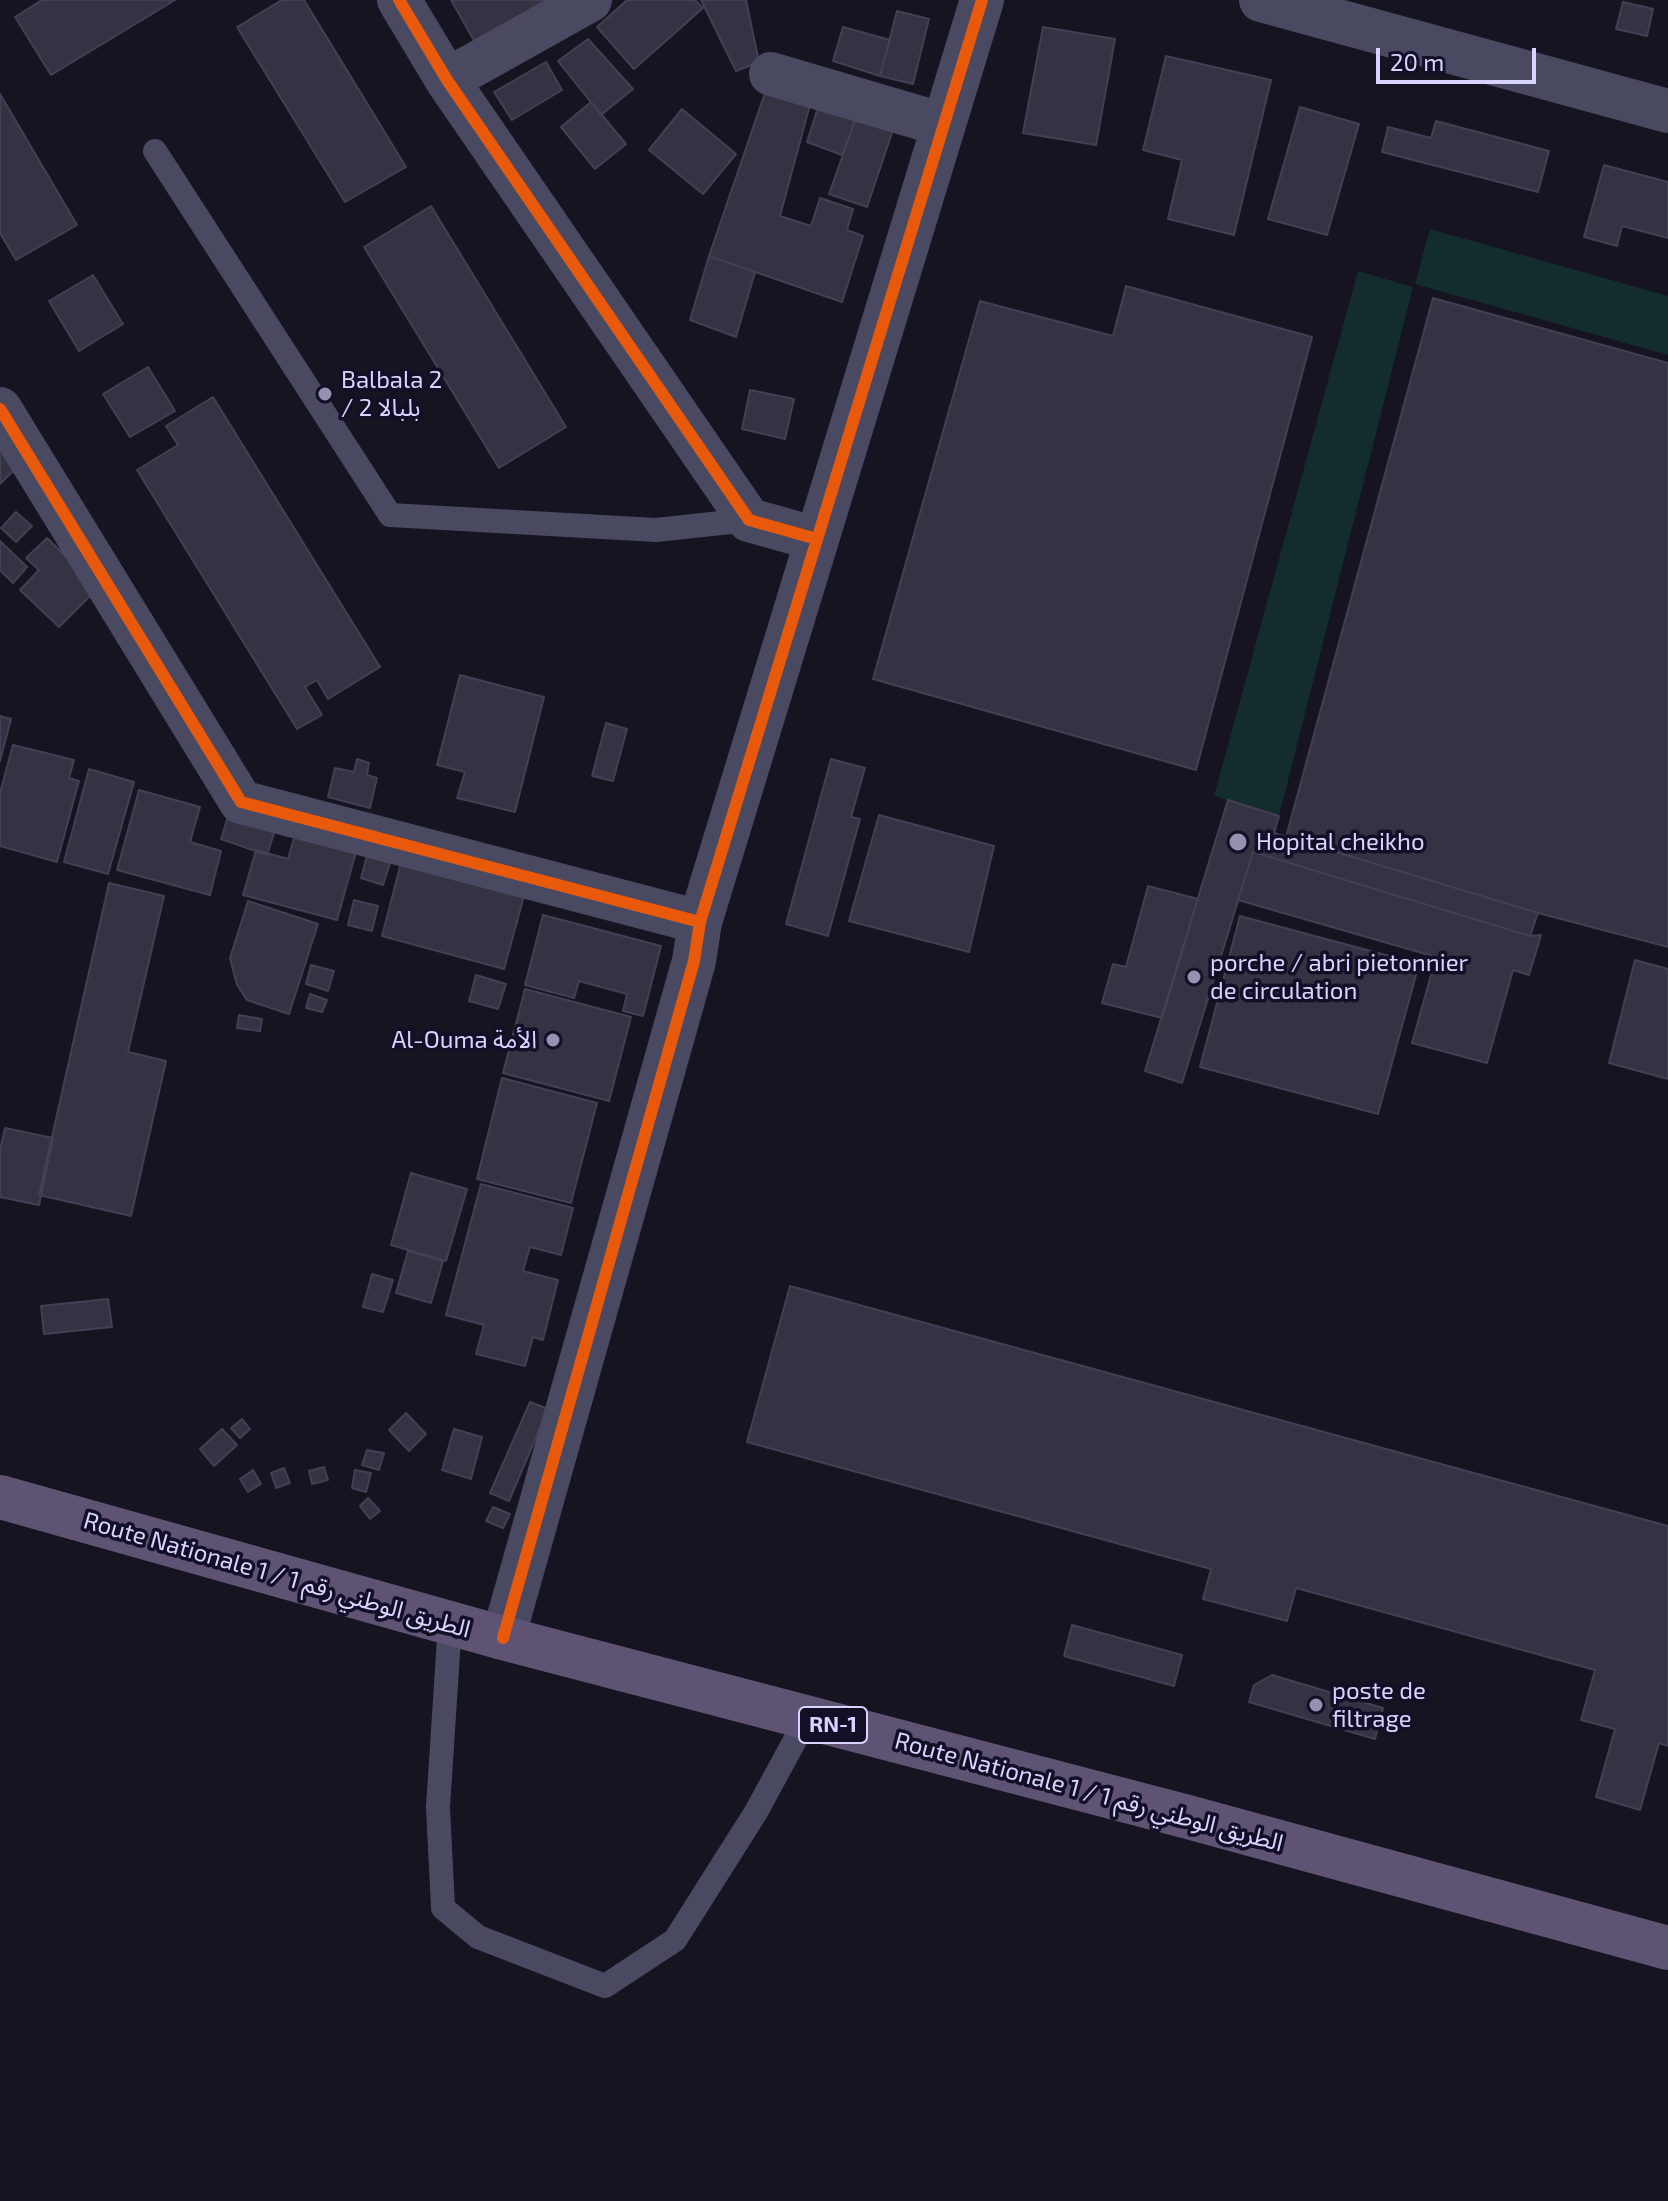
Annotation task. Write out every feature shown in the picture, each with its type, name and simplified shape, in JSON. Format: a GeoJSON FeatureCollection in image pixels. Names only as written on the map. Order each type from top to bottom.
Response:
{"type":"FeatureCollection","features":[{"type":"Feature","properties":{"kind":"main road","name":"Route Nationale 1 / الطريق الوطني رقم 1"},"geometry":{"type":"LineString","coordinates":[[0,1497],[503,1638],[1203,1821],[1668,1948]]}},
{"type":"Feature","properties":{"kind":"street"},"geometry":{"type":"LineString","coordinates":[[399,0],[447,80],[749,520],[817,539]]}},
{"type":"Feature","properties":{"kind":"street"},"geometry":{"type":"LineString","coordinates":[[447,80],[590,0]]}},
{"type":"Feature","properties":{"kind":"street"},"geometry":{"type":"LineString","coordinates":[[503,1638],[694,961],[700,922],[982,0]]}},
{"type":"Feature","properties":{"kind":"street"},"geometry":{"type":"LineString","coordinates":[[1261,0],[1668,111]]}},
{"type":"Feature","properties":{"kind":"street"},"geometry":{"type":"LineString","coordinates":[[771,74],[944,125]]}},
{"type":"Feature","properties":{"kind":"street"},"geometry":{"type":"LineString","coordinates":[[0,409],[241,802],[700,922]]}},
{"type":"Feature","properties":{"kind":"lane"},"geometry":{"type":"LineString","coordinates":[[155,151],[390,515],[656,530],[749,520]]}},
{"type":"Feature","properties":{"kind":"lane"},"geometry":{"type":"LineString","coordinates":[[450,1623],[438,1807],[443,1908],[478,1937],[605,1986],[675,1940],[756,1812],[807,1718]]}},
{"type":"Feature","properties":{"kind":"green space"},"geometry":{"type":"Polygon","coordinates":[[[1430,229],[1668,296],[1668,355],[1415,284],[1430,229]]]}},
{"type":"Feature","properties":{"kind":"green space"},"geometry":{"type":"Polygon","coordinates":[[[1358,271],[1413,287],[1279,816],[1214,796],[1358,271]]]}},
{"type":"Feature","properties":{"kind":"building"},"geometry":{"type":"Polygon","coordinates":[[[42,0],[175,0],[51,75],[15,17],[42,0]]]}},
{"type":"Feature","properties":{"kind":"building"},"geometry":{"type":"Polygon","coordinates":[[[282,0],[304,0],[406,167],[345,202],[237,27],[282,0]]]}},
{"type":"Feature","properties":{"kind":"building"},"geometry":{"type":"Polygon","coordinates":[[[451,0],[554,0],[476,44],[451,0]]]}},
{"type":"Feature","properties":{"kind":"building"},"geometry":{"type":"Polygon","coordinates":[[[627,0],[695,0],[703,8],[634,69],[597,27],[627,0]]]}},
{"type":"Feature","properties":{"kind":"building"},"geometry":{"type":"Polygon","coordinates":[[[701,0],[746,0],[759,62],[736,71],[701,0]]]}},
{"type":"Feature","properties":{"kind":"building"},"geometry":{"type":"Polygon","coordinates":[[[1623,2],[1653,9],[1647,36],[1616,29],[1623,2]]]}},
{"type":"Feature","properties":{"kind":"building"},"geometry":{"type":"Polygon","coordinates":[[[897,11],[929,19],[913,84],[880,76],[897,11]]]}},
{"type":"Feature","properties":{"kind":"building"},"geometry":{"type":"Polygon","coordinates":[[[843,27],[890,40],[880,76],[833,61],[843,27]]]}},
{"type":"Feature","properties":{"kind":"building"},"geometry":{"type":"Polygon","coordinates":[[[1043,27],[1115,39],[1096,145],[1023,133],[1043,27]]]}},
{"type":"Feature","properties":{"kind":"building"},"geometry":{"type":"Polygon","coordinates":[[[588,39],[633,89],[601,115],[558,61],[588,39]]]}},
{"type":"Feature","properties":{"kind":"building"},"geometry":{"type":"Polygon","coordinates":[[[1166,56],[1271,80],[1234,235],[1168,219],[1182,160],[1143,150],[1166,56]]]}},
{"type":"Feature","properties":{"kind":"building"},"geometry":{"type":"Polygon","coordinates":[[[546,62],[562,90],[512,120],[494,92],[546,62]]]}},
{"type":"Feature","properties":{"kind":"building"},"geometry":{"type":"Polygon","coordinates":[[[767,87],[811,101],[780,216],[811,226],[820,198],[853,209],[847,230],[863,236],[842,302],[709,256],[767,87]]]}},
{"type":"Feature","properties":{"kind":"building"},"geometry":{"type":"Polygon","coordinates":[[[0,94],[77,225],[16,260],[0,233],[0,94]]]}},
{"type":"Feature","properties":{"kind":"building"},"geometry":{"type":"Polygon","coordinates":[[[591,102],[626,144],[595,169],[561,127],[591,102]]]}},
{"type":"Feature","properties":{"kind":"building"},"geometry":{"type":"Polygon","coordinates":[[[819,104],[856,118],[842,155],[807,142],[819,104]]]}},
{"type":"Feature","properties":{"kind":"building"},"geometry":{"type":"Polygon","coordinates":[[[1300,107],[1359,124],[1327,235],[1268,219],[1300,107]]]}},
{"type":"Feature","properties":{"kind":"building"},"geometry":{"type":"Polygon","coordinates":[[[682,109],[736,154],[703,194],[649,150],[682,109]]]}},
{"type":"Feature","properties":{"kind":"building"},"geometry":{"type":"Polygon","coordinates":[[[856,118],[893,130],[867,207],[829,194],[856,118]]]}},
{"type":"Feature","properties":{"kind":"building"},"geometry":{"type":"Polygon","coordinates":[[[1436,121],[1549,151],[1538,192],[1382,152],[1388,127],[1431,138],[1436,121]]]}},
{"type":"Feature","properties":{"kind":"building"},"geometry":{"type":"Polygon","coordinates":[[[1604,165],[1668,182],[1668,238],[1622,226],[1617,246],[1584,237],[1604,165]]]}},
{"type":"Feature","properties":{"kind":"building"},"geometry":{"type":"Polygon","coordinates":[[[431,206],[566,427],[499,468],[364,247],[431,206]]]}},
{"type":"Feature","properties":{"kind":"building"},"geometry":{"type":"Polygon","coordinates":[[[709,256],[755,272],[736,337],[690,320],[709,256]]]}},
{"type":"Feature","properties":{"kind":"building"},"geometry":{"type":"Polygon","coordinates":[[[93,275],[123,324],[79,351],[49,301],[93,275]]]}},
{"type":"Feature","properties":{"kind":"building"},"geometry":{"type":"Polygon","coordinates":[[[1126,286],[1312,337],[1196,770],[873,679],[980,301],[1113,336],[1126,286]]]}},
{"type":"Feature","properties":{"kind":"building"},"geometry":{"type":"Polygon","coordinates":[[[1433,298],[1668,363],[1668,947],[1538,913],[1286,837],[1433,298]]]}},
{"type":"Feature","properties":{"kind":"building"},"geometry":{"type":"Polygon","coordinates":[[[148,367],[175,411],[130,437],[103,394],[148,367]]]}},
{"type":"Feature","properties":{"kind":"building"},"geometry":{"type":"Polygon","coordinates":[[[750,390],[794,399],[785,439],[742,429],[750,390]]]}},
{"type":"Feature","properties":{"kind":"building"},"geometry":{"type":"Polygon","coordinates":[[[213,397],[380,667],[328,699],[317,680],[305,687],[322,715],[297,729],[137,470],[178,445],[166,426],[213,397]]]}},
{"type":"Feature","properties":{"kind":"building"},"geometry":{"type":"Polygon","coordinates":[[[0,439],[16,468],[0,484],[0,439]]]}},
{"type":"Feature","properties":{"kind":"building"},"geometry":{"type":"Polygon","coordinates":[[[16,512],[32,526],[16,542],[1,528],[16,512]]]}},
{"type":"Feature","properties":{"kind":"building"},"geometry":{"type":"Polygon","coordinates":[[[47,538],[98,588],[59,627],[20,590],[39,570],[26,558],[47,538]]]}},
{"type":"Feature","properties":{"kind":"building"},"geometry":{"type":"Polygon","coordinates":[[[0,541],[27,567],[13,583],[0,570],[0,541]]]}},
{"type":"Feature","properties":{"kind":"building"},"geometry":{"type":"Polygon","coordinates":[[[460,675],[544,697],[515,812],[457,798],[465,772],[437,765],[460,675]]]}},
{"type":"Feature","properties":{"kind":"building"},"geometry":{"type":"Polygon","coordinates":[[[0,716],[11,719],[0,761],[0,716]]]}},
{"type":"Feature","properties":{"kind":"building"},"geometry":{"type":"Polygon","coordinates":[[[606,723],[627,729],[613,781],[592,776],[606,723]]]}},
{"type":"Feature","properties":{"kind":"building"},"geometry":{"type":"Polygon","coordinates":[[[13,745],[74,760],[69,778],[79,781],[57,862],[0,846],[0,793],[13,745]]]}},
{"type":"Feature","properties":{"kind":"building"},"geometry":{"type":"Polygon","coordinates":[[[357,759],[369,763],[367,775],[377,778],[370,808],[328,797],[335,768],[354,772],[357,759]]]}},
{"type":"Feature","properties":{"kind":"building"},"geometry":{"type":"Polygon","coordinates":[[[831,759],[865,768],[851,817],[860,819],[828,936],[786,924],[831,759]]]}},
{"type":"Feature","properties":{"kind":"building"},"geometry":{"type":"Polygon","coordinates":[[[89,769],[134,782],[108,874],[64,862],[89,769]]]}},
{"type":"Feature","properties":{"kind":"building"},"geometry":{"type":"Polygon","coordinates":[[[139,790],[200,807],[190,842],[221,851],[210,895],[117,870],[139,790]]]}},
{"type":"Feature","properties":{"kind":"building","name":"porche / abri pietonnier de circulation"},"geometry":{"type":"Polygon","coordinates":[[[1228,800],[1279,816],[1274,833],[1538,913],[1530,936],[1253,852],[1182,1083],[1145,1071],[1228,800]]]}},
{"type":"Feature","properties":{"kind":"building"},"geometry":{"type":"Polygon","coordinates":[[[230,810],[277,824],[267,855],[221,839],[230,810]]]}},
{"type":"Feature","properties":{"kind":"building"},"geometry":{"type":"Polygon","coordinates":[[[879,815],[994,846],[969,952],[849,921],[879,815]]]}},
{"type":"Feature","properties":{"kind":"building"},"geometry":{"type":"Polygon","coordinates":[[[295,835],[356,852],[337,920],[243,895],[256,850],[288,859],[295,835]]]}},
{"type":"Feature","properties":{"kind":"building"},"geometry":{"type":"Polygon","coordinates":[[[1253,852],[1530,936],[1541,935],[1529,975],[1513,970],[1487,1063],[1412,1043],[1436,957],[1238,900],[1253,852]]]}},
{"type":"Feature","properties":{"kind":"building"},"geometry":{"type":"Polygon","coordinates":[[[367,856],[390,863],[383,885],[361,878],[367,856]]]}},
{"type":"Feature","properties":{"kind":"building"},"geometry":{"type":"Polygon","coordinates":[[[401,863],[524,896],[504,969],[382,936],[401,863]]]}},
{"type":"Feature","properties":{"kind":"building"},"geometry":{"type":"Polygon","coordinates":[[[109,883],[164,896],[128,1052],[166,1061],[131,1216],[39,1195],[109,883]]]}},
{"type":"Feature","properties":{"kind":"building"},"geometry":{"type":"Polygon","coordinates":[[[1148,886],[1198,899],[1162,1018],[1102,1003],[1113,964],[1126,967],[1148,886]]]}},
{"type":"Feature","properties":{"kind":"building"},"geometry":{"type":"Polygon","coordinates":[[[354,900],[378,906],[372,931],[348,925],[354,900]]]}},
{"type":"Feature","properties":{"kind":"building"},"geometry":{"type":"Polygon","coordinates":[[[248,901],[318,924],[289,1014],[247,1000],[237,985],[230,958],[248,901]]]}},
{"type":"Feature","properties":{"kind":"building"},"geometry":{"type":"Polygon","coordinates":[[[543,915],[661,946],[643,1016],[623,1011],[627,994],[579,981],[574,998],[525,985],[543,915]]]}},
{"type":"Feature","properties":{"kind":"building"},"geometry":{"type":"Polygon","coordinates":[[[1240,916],[1419,964],[1378,1114],[1200,1067],[1240,916]]]}},
{"type":"Feature","properties":{"kind":"building"},"geometry":{"type":"Polygon","coordinates":[[[1635,960],[1668,969],[1668,1079],[1609,1063],[1635,960]]]}},
{"type":"Feature","properties":{"kind":"building"},"geometry":{"type":"Polygon","coordinates":[[[311,965],[334,971],[328,991],[306,984],[311,965]]]}},
{"type":"Feature","properties":{"kind":"building"},"geometry":{"type":"Polygon","coordinates":[[[476,975],[506,984],[498,1009],[469,1001],[476,975]]]}},
{"type":"Feature","properties":{"kind":"building"},"geometry":{"type":"Polygon","coordinates":[[[525,989],[631,1017],[609,1101],[503,1073],[525,989]]]}},
{"type":"Feature","properties":{"kind":"building"},"geometry":{"type":"Polygon","coordinates":[[[310,994],[327,1000],[322,1012],[306,1008],[310,994]]]}},
{"type":"Feature","properties":{"kind":"building"},"geometry":{"type":"Polygon","coordinates":[[[239,1015],[262,1019],[260,1031],[237,1028],[239,1015]]]}},
{"type":"Feature","properties":{"kind":"building"},"geometry":{"type":"Polygon","coordinates":[[[502,1078],[597,1103],[571,1203],[477,1179],[502,1078]]]}},
{"type":"Feature","properties":{"kind":"building"},"geometry":{"type":"Polygon","coordinates":[[[5,1128],[53,1138],[39,1205],[0,1197],[0,1150],[5,1128]]]}},
{"type":"Feature","properties":{"kind":"building"},"geometry":{"type":"Polygon","coordinates":[[[411,1173],[467,1189],[446,1261],[391,1245],[411,1173]]]}},
{"type":"Feature","properties":{"kind":"building"},"geometry":{"type":"Polygon","coordinates":[[[481,1184],[573,1208],[561,1255],[530,1247],[523,1271],[558,1280],[543,1340],[533,1337],[525,1366],[476,1354],[484,1325],[446,1315],[481,1184]]]}},
{"type":"Feature","properties":{"kind":"building"},"geometry":{"type":"Polygon","coordinates":[[[408,1251],[443,1261],[431,1303],[396,1293],[408,1251]]]}},
{"type":"Feature","properties":{"kind":"building"},"geometry":{"type":"Polygon","coordinates":[[[372,1274],[393,1280],[383,1312],[363,1307],[372,1274]]]}},
{"type":"Feature","properties":{"kind":"building"},"geometry":{"type":"Polygon","coordinates":[[[790,1286],[1668,1526],[1668,1746],[1659,1743],[1640,1810],[1596,1797],[1615,1729],[1581,1720],[1595,1670],[1296,1588],[1287,1621],[1203,1599],[1211,1569],[747,1442],[790,1286]]]}},
{"type":"Feature","properties":{"kind":"building"},"geometry":{"type":"Polygon","coordinates":[[[108,1299],[112,1327],[44,1334],[41,1306],[108,1299]]]}},
{"type":"Feature","properties":{"kind":"building"},"geometry":{"type":"Polygon","coordinates":[[[530,1402],[548,1409],[509,1501],[490,1493],[530,1402]]]}},
{"type":"Feature","properties":{"kind":"building"},"geometry":{"type":"Polygon","coordinates":[[[406,1413],[426,1434],[409,1451],[389,1430],[406,1413]]]}},
{"type":"Feature","properties":{"kind":"building"},"geometry":{"type":"Polygon","coordinates":[[[242,1419],[250,1429],[240,1438],[231,1428],[242,1419]]]}},
{"type":"Feature","properties":{"kind":"building"},"geometry":{"type":"Polygon","coordinates":[[[222,1429],[237,1445],[214,1466],[200,1449],[222,1429]]]}},
{"type":"Feature","properties":{"kind":"building"},"geometry":{"type":"Polygon","coordinates":[[[454,1429],[482,1437],[471,1479],[442,1470],[454,1429]]]}},
{"type":"Feature","properties":{"kind":"building"},"geometry":{"type":"Polygon","coordinates":[[[367,1450],[384,1453],[379,1470],[362,1465],[367,1450]]]}},
{"type":"Feature","properties":{"kind":"building"},"geometry":{"type":"Polygon","coordinates":[[[324,1467],[328,1480],[312,1484],[309,1471],[324,1467]]]}},
{"type":"Feature","properties":{"kind":"building"},"geometry":{"type":"Polygon","coordinates":[[[284,1468],[290,1483],[276,1488],[271,1473],[284,1468]]]}},
{"type":"Feature","properties":{"kind":"building"},"geometry":{"type":"Polygon","coordinates":[[[253,1470],[261,1484],[248,1492],[240,1479],[253,1470]]]}},
{"type":"Feature","properties":{"kind":"building"},"geometry":{"type":"Polygon","coordinates":[[[355,1470],[371,1473],[366,1492],[352,1488],[355,1470]]]}},
{"type":"Feature","properties":{"kind":"building"},"geometry":{"type":"Polygon","coordinates":[[[368,1498],[380,1511],[370,1519],[360,1506],[368,1498]]]}},
{"type":"Feature","properties":{"kind":"building"},"geometry":{"type":"Polygon","coordinates":[[[493,1507],[510,1514],[503,1528],[486,1521],[493,1507]]]}},
{"type":"Feature","properties":{"kind":"building"},"geometry":{"type":"Polygon","coordinates":[[[1072,1625],[1182,1655],[1174,1686],[1064,1656],[1072,1625]]]}},
{"type":"Feature","properties":{"kind":"building","name":"poste de filtrage"},"geometry":{"type":"Polygon","coordinates":[[[1272,1675],[1383,1708],[1375,1739],[1249,1702],[1254,1685],[1272,1675]]]}},
{"type":"Feature","properties":{"kind":"cycle path"},"geometry":{"type":"LineString","coordinates":[[399,0],[447,80],[749,520],[817,539]]}},
{"type":"Feature","properties":{"kind":"cycle path"},"geometry":{"type":"LineString","coordinates":[[503,1638],[694,961],[700,922],[982,0]]}},
{"type":"Feature","properties":{"kind":"cycle path"},"geometry":{"type":"LineString","coordinates":[[0,409],[241,802],[700,922]]}},
{"type":"Feature","properties":{"kind":"place","name":"Balbala 2 / بلبالا 2"},"geometry":{"type":"Point","coordinates":[325,394]}},
{"type":"Feature","properties":{"kind":"place","name":"Hopital cheikho"},"geometry":{"type":"Point","coordinates":[1238,842]}},
{"type":"Feature","properties":{"kind":"place","name":"porche / abri pietonnier de circulation"},"geometry":{"type":"Point","coordinates":[1194,977]}},
{"type":"Feature","properties":{"kind":"place","name":"Al-Ouma الأمة"},"geometry":{"type":"Point","coordinates":[553,1040]}},
{"type":"Feature","properties":{"kind":"place","name":"poste de filtrage"},"geometry":{"type":"Point","coordinates":[1316,1705]}}]}
